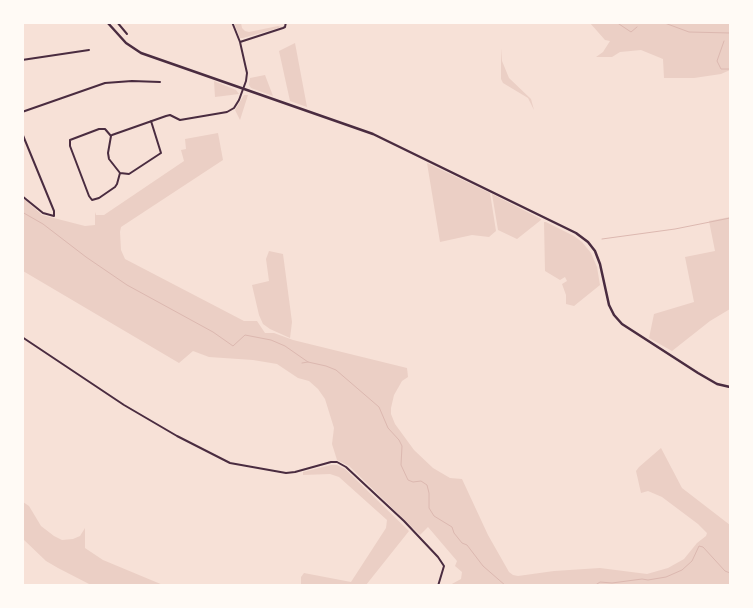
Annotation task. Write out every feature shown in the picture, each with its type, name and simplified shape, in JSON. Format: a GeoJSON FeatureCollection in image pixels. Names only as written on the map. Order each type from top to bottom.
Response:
{"type":"FeatureCollection","features":[{"type":"Feature","properties":{"kind":"street"},"geometry":{"type":"LineString","coordinates":[[107,22],[126,43],[141,54],[373,134],[576,233],[588,242],[594,251],[600,264],[609,305],[622,324],[716,384],[730,386]]}},
{"type":"Feature","properties":{"kind":"street"},"geometry":{"type":"LineString","coordinates":[[116,22],[127,34]]}},
{"type":"Feature","properties":{"kind":"street"},"geometry":{"type":"LineString","coordinates":[[111,136],[170,115],[180,120],[227,112],[237,106],[246,80],[247,71],[240,42],[232,22]]}},
{"type":"Feature","properties":{"kind":"street"},"geometry":{"type":"LineString","coordinates":[[240,42],[283,28],[286,22]]}},
{"type":"Feature","properties":{"kind":"street"},"geometry":{"type":"LineString","coordinates":[[22,60],[89,50]]}},
{"type":"Feature","properties":{"kind":"street"},"geometry":{"type":"LineString","coordinates":[[22,112],[105,83],[132,81],[160,82]]}},
{"type":"Feature","properties":{"kind":"street"},"geometry":{"type":"LineString","coordinates":[[120,173],[132,172],[161,152],[151,121]]}},
{"type":"Feature","properties":{"kind":"street"},"geometry":{"type":"LineString","coordinates":[[99,129],[105,129],[111,136],[108,156],[120,173],[115,187],[99,198],[92,200],[70,146],[70,140],[99,129]]}},
{"type":"Feature","properties":{"kind":"street"},"geometry":{"type":"LineString","coordinates":[[22,133],[54,210],[54,216],[43,213],[22,196]]}},
{"type":"Feature","properties":{"kind":"street"},"geometry":{"type":"LineString","coordinates":[[22,337],[124,405],[177,436],[230,463],[286,473],[331,462],[342,465],[404,521],[438,557],[444,566],[438,586]]}},
{"type":"Feature","properties":{"kind":"shaded area"},"geometry":{"type":"Polygon","coordinates":[[[234,23],[241,23],[242,28],[249,32],[278,26],[282,27],[240,38],[234,23]]]}},
{"type":"Feature","properties":{"kind":"shaded area"},"geometry":{"type":"Polygon","coordinates":[[[590,23],[730,23],[730,70],[721,74],[694,78],[664,78],[663,59],[641,50],[620,52],[612,57],[596,57],[603,52],[610,41],[605,40],[590,23]]]}},
{"type":"Feature","properties":{"kind":"shaded area"},"geometry":{"type":"Polygon","coordinates":[[[295,43],[307,107],[290,101],[279,51],[295,43]]]}},
{"type":"Feature","properties":{"kind":"shaded area"},"geometry":{"type":"Polygon","coordinates":[[[501,48],[502,61],[509,78],[531,99],[534,110],[528,98],[503,83],[501,79],[501,48]]]}},
{"type":"Feature","properties":{"kind":"shaded area"},"geometry":{"type":"Polygon","coordinates":[[[265,75],[273,96],[251,88],[249,85],[250,78],[265,75]]]}},
{"type":"Feature","properties":{"kind":"shaded area"},"geometry":{"type":"Polygon","coordinates":[[[214,81],[236,90],[239,94],[215,97],[214,81]]]}},
{"type":"Feature","properties":{"kind":"shaded area"},"geometry":{"type":"Polygon","coordinates":[[[244,95],[248,95],[240,120],[235,110],[244,95]]]}},
{"type":"Feature","properties":{"kind":"shaded area"},"geometry":{"type":"Polygon","coordinates":[[[218,133],[223,160],[121,227],[121,250],[125,259],[244,321],[257,321],[265,333],[274,333],[293,340],[407,368],[408,377],[402,381],[394,395],[391,408],[395,424],[414,450],[433,468],[450,478],[462,479],[488,535],[509,572],[513,575],[600,568],[647,574],[668,568],[684,559],[707,533],[662,497],[648,491],[641,493],[636,471],[661,448],[682,488],[730,525],[730,585],[450,585],[461,579],[462,572],[455,566],[457,561],[428,527],[420,535],[349,466],[337,460],[332,444],[334,428],[325,399],[309,381],[298,378],[277,364],[253,360],[209,357],[193,351],[179,363],[23,271],[23,198],[42,215],[85,226],[95,225],[95,212],[96,215],[104,215],[184,161],[181,150],[186,149],[185,139],[218,133]]]}},
{"type":"Feature","properties":{"kind":"shaded area"},"geometry":{"type":"Polygon","coordinates":[[[427,163],[490,193],[496,231],[489,237],[472,235],[440,242],[427,163]]]}},
{"type":"Feature","properties":{"kind":"shaded area"},"geometry":{"type":"Polygon","coordinates":[[[492,194],[541,220],[517,239],[498,230],[492,194]]]}},
{"type":"Feature","properties":{"kind":"shaded area"},"geometry":{"type":"Polygon","coordinates":[[[730,217],[730,309],[710,321],[672,351],[649,338],[654,314],[694,302],[685,257],[715,251],[709,221],[730,217]]]}},
{"type":"Feature","properties":{"kind":"shaded area"},"geometry":{"type":"Polygon","coordinates":[[[544,222],[574,236],[582,242],[591,253],[597,267],[600,285],[574,306],[566,304],[566,295],[562,284],[567,281],[565,277],[560,280],[545,271],[544,222]]]}},
{"type":"Feature","properties":{"kind":"shaded area"},"geometry":{"type":"Polygon","coordinates":[[[269,251],[283,254],[292,322],[290,338],[263,324],[259,315],[252,285],[269,281],[266,259],[269,251]]]}},
{"type":"Feature","properties":{"kind":"shaded area"},"geometry":{"type":"Polygon","coordinates":[[[337,465],[345,469],[409,531],[366,585],[301,585],[301,577],[304,573],[351,582],[386,528],[387,520],[339,477],[330,474],[303,475],[303,472],[337,465]]]}},
{"type":"Feature","properties":{"kind":"shaded area"},"geometry":{"type":"Polygon","coordinates":[[[23,502],[29,506],[41,526],[54,536],[62,540],[73,539],[80,536],[85,528],[85,548],[103,560],[163,585],[91,585],[46,561],[23,539],[23,502]]]}},
{"type":"Feature","properties":{"kind":"waterway"},"geometry":{"type":"LineString","coordinates":[[616,22],[631,32],[637,27]]}},
{"type":"Feature","properties":{"kind":"waterway"},"geometry":{"type":"LineString","coordinates":[[662,22],[689,32],[730,33]]}},
{"type":"Feature","properties":{"kind":"waterway"},"geometry":{"type":"LineString","coordinates":[[724,41],[717,61],[721,69],[730,69]]}},
{"type":"Feature","properties":{"kind":"waterway"},"geometry":{"type":"LineString","coordinates":[[22,212],[43,224],[127,285],[213,332],[233,346],[245,335],[271,340],[285,346],[308,362],[336,370],[379,407],[388,428],[402,446],[401,465],[408,480],[413,482],[421,481],[427,485],[429,508],[434,516],[452,527],[454,533],[462,543],[467,545],[483,566],[506,586]]}},
{"type":"Feature","properties":{"kind":"waterway"},"geometry":{"type":"LineString","coordinates":[[602,239],[675,229],[730,218]]}},
{"type":"Feature","properties":{"kind":"waterway"},"geometry":{"type":"LineString","coordinates":[[302,363],[308,362]]}},
{"type":"Feature","properties":{"kind":"waterway"},"geometry":{"type":"LineString","coordinates":[[594,586],[600,582],[612,583],[666,577],[682,570],[692,561],[699,546],[703,547],[725,571],[730,573]]}}]}
